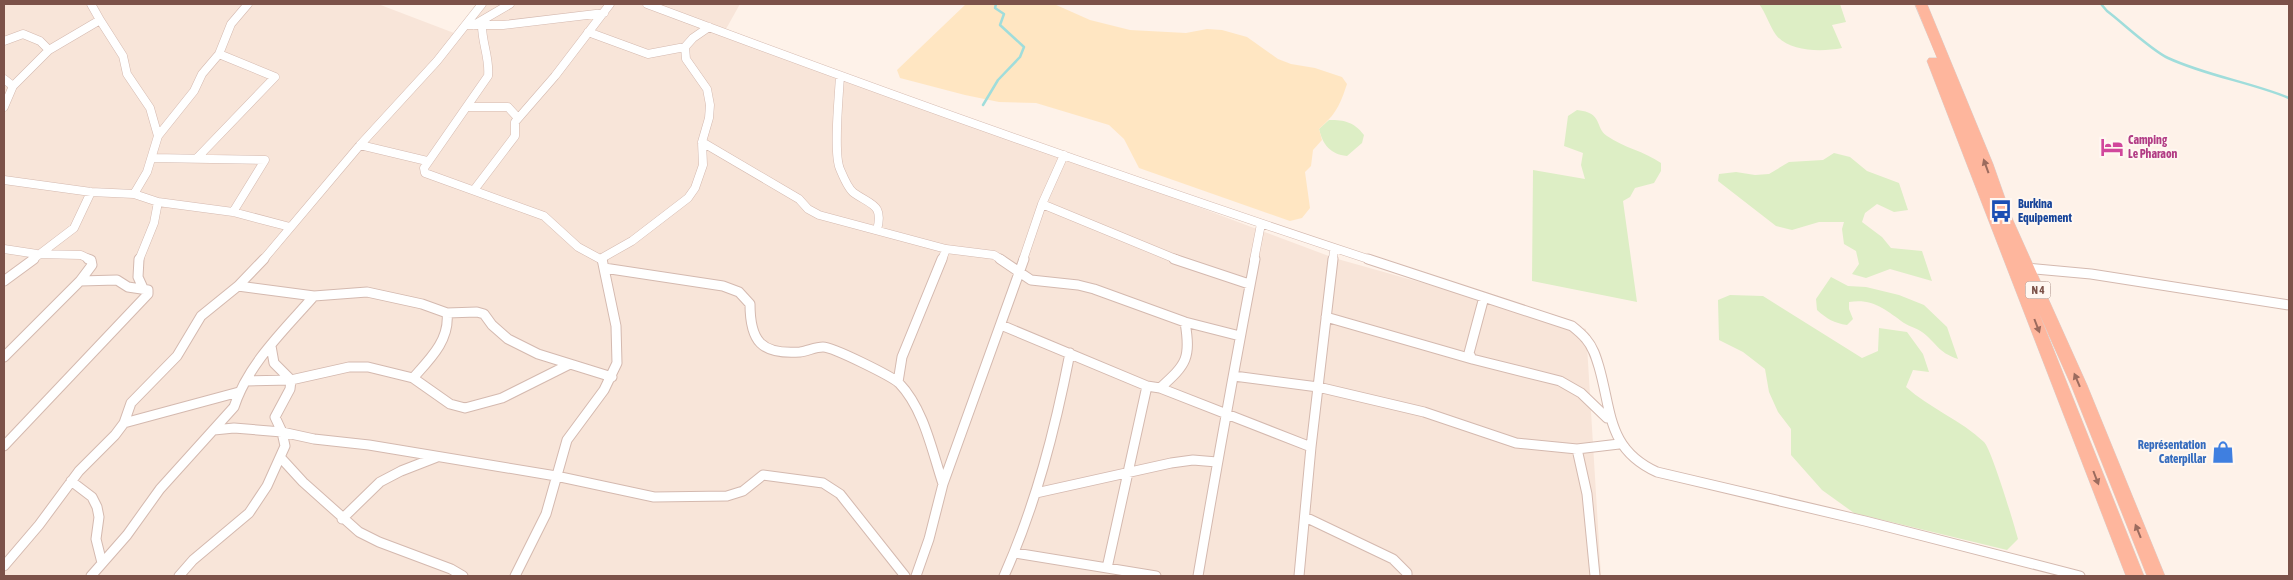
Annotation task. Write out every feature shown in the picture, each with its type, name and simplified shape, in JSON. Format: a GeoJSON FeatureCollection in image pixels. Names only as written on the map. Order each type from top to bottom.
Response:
{"type":"FeatureCollection","features":[{"type":"Feature","properties":{"kind":"highway","name":"N 4"},"geometry":{"type":"LineString","coordinates":[[1910,4],[2021,268],[2079,385],[2156,576]]}},
{"type":"Feature","properties":{"kind":"highway","name":"N 4"},"geometry":{"type":"LineString","coordinates":[[1921,4],[1986,164],[2021,268],[2134,576]]}},
{"type":"Feature","properties":{"kind":"street"},"geometry":{"type":"LineString","coordinates":[[91,4],[121,51],[131,81],[150,108],[158,136]]}},
{"type":"Feature","properties":{"kind":"street"},"geometry":{"type":"LineString","coordinates":[[134,194],[147,172],[158,136],[194,91],[202,74],[219,54],[231,24],[248,4]]}},
{"type":"Feature","properties":{"kind":"street"},"geometry":{"type":"LineString","coordinates":[[4,566],[39,525],[79,470],[116,435],[124,423],[131,403],[176,356],[201,316],[238,286],[360,146],[470,25],[482,4]]}},
{"type":"Feature","properties":{"kind":"street"},"geometry":{"type":"LineString","coordinates":[[470,25],[510,4]]}},
{"type":"Feature","properties":{"kind":"street"},"geometry":{"type":"LineString","coordinates":[[474,190],[515,136],[514,126],[518,118],[555,76],[610,4]]}},
{"type":"Feature","properties":{"kind":"street"},"geometry":{"type":"LineString","coordinates":[[647,4],[840,76],[1261,224],[1572,326],[1584,335],[1599,371],[1609,420],[1619,444],[1640,464],[1686,480],[1802,506],[2080,576]]}},
{"type":"Feature","properties":{"kind":"street"},"geometry":{"type":"LineString","coordinates":[[470,25],[482,26],[604,13]]}},
{"type":"Feature","properties":{"kind":"street"},"geometry":{"type":"LineString","coordinates":[[4,107],[13,86],[49,50],[100,20]]}},
{"type":"Feature","properties":{"kind":"street"},"geometry":{"type":"LineString","coordinates":[[482,26],[490,72],[427,161],[424,173],[544,216],[578,248],[603,263],[704,282],[739,292],[750,304],[750,325],[756,340],[769,350],[802,352],[822,347],[834,349],[898,382],[919,412],[943,484]]}},
{"type":"Feature","properties":{"kind":"street"},"geometry":{"type":"LineString","coordinates":[[588,32],[648,54],[685,47],[709,27]]}},
{"type":"Feature","properties":{"kind":"street"},"geometry":{"type":"LineString","coordinates":[[4,41],[23,34],[40,41],[49,50]]}},
{"type":"Feature","properties":{"kind":"street"},"geometry":{"type":"LineString","coordinates":[[603,263],[688,198],[703,165],[702,142],[709,118],[710,104],[708,89],[694,73],[686,59],[685,47]]}},
{"type":"Feature","properties":{"kind":"street"},"geometry":{"type":"LineString","coordinates":[[198,157],[276,77],[219,54]]}},
{"type":"Feature","properties":{"kind":"street"},"geometry":{"type":"LineString","coordinates":[[840,76],[837,124],[839,167],[852,192],[870,201],[877,208],[880,219],[877,230]]}},
{"type":"Feature","properties":{"kind":"street"},"geometry":{"type":"LineString","coordinates":[[4,79],[13,86]]}},
{"type":"Feature","properties":{"kind":"street"},"geometry":{"type":"LineString","coordinates":[[467,107],[508,107],[518,118]]}},
{"type":"Feature","properties":{"kind":"street"},"geometry":{"type":"LineString","coordinates":[[702,142],[799,199],[813,212],[842,222],[946,249],[994,255],[1032,280],[1078,285],[1094,289],[1185,322],[1240,336]]}},
{"type":"Feature","properties":{"kind":"street"},"geometry":{"type":"LineString","coordinates":[[360,146],[427,161]]}},
{"type":"Feature","properties":{"kind":"street"},"geometry":{"type":"LineString","coordinates":[[916,576],[929,539],[943,484],[1001,325],[1042,204],[1064,155]]}},
{"type":"Feature","properties":{"kind":"street"},"geometry":{"type":"LineString","coordinates":[[152,158],[198,157],[265,160],[233,212]]}},
{"type":"Feature","properties":{"kind":"street"},"geometry":{"type":"LineString","coordinates":[[4,180],[91,192],[134,194],[158,202],[233,212],[290,227]]}},
{"type":"Feature","properties":{"kind":"street"},"geometry":{"type":"LineString","coordinates":[[4,281],[78,224],[84,202],[91,192]]}},
{"type":"Feature","properties":{"kind":"street"},"geometry":{"type":"LineString","coordinates":[[143,288],[138,280],[137,272],[142,246],[158,213],[158,202]]}},
{"type":"Feature","properties":{"kind":"street"},"geometry":{"type":"LineString","coordinates":[[1042,204],[1158,252],[1249,284]]}},
{"type":"Feature","properties":{"kind":"street"},"geometry":{"type":"LineString","coordinates":[[1198,576],[1225,413],[1234,376],[1261,224]]}},
{"type":"Feature","properties":{"kind":"street"},"geometry":{"type":"LineString","coordinates":[[4,249],[37,254],[81,255],[91,260],[92,265],[80,281],[4,357]]}},
{"type":"Feature","properties":{"kind":"street"},"geometry":{"type":"LineString","coordinates":[[898,382],[902,357],[946,249]]}},
{"type":"Feature","properties":{"kind":"street"},"geometry":{"type":"LineString","coordinates":[[1299,576],[1311,447],[1334,249]]}},
{"type":"Feature","properties":{"kind":"street"},"geometry":{"type":"LineString","coordinates":[[515,576],[536,538],[548,506],[562,451],[570,434],[612,377],[617,364],[617,353],[603,263]]}},
{"type":"Feature","properties":{"kind":"street"},"geometry":{"type":"LineString","coordinates":[[2021,268],[2072,271],[2214,296],[2289,305]]}},
{"type":"Feature","properties":{"kind":"street"},"geometry":{"type":"LineString","coordinates":[[5,443],[146,298],[148,290],[128,288],[117,280],[80,281]]}},
{"type":"Feature","properties":{"kind":"street"},"geometry":{"type":"LineString","coordinates":[[238,286],[314,296],[373,292],[422,304],[446,313],[477,312],[484,314],[492,325],[508,339],[538,354],[612,377]]}},
{"type":"Feature","properties":{"kind":"street"},"geometry":{"type":"LineString","coordinates":[[91,576],[127,535],[160,489],[234,407],[240,392],[257,363],[314,296]]}},
{"type":"Feature","properties":{"kind":"street"},"geometry":{"type":"LineString","coordinates":[[1472,359],[1469,353],[1484,297]]}},
{"type":"Feature","properties":{"kind":"street"},"geometry":{"type":"LineString","coordinates":[[413,378],[445,337],[448,328],[446,313]]}},
{"type":"Feature","properties":{"kind":"street"},"geometry":{"type":"LineString","coordinates":[[1326,317],[1472,359],[1560,381],[1581,393],[1609,420]]}},
{"type":"Feature","properties":{"kind":"street"},"geometry":{"type":"LineString","coordinates":[[1160,388],[1185,364],[1190,351],[1185,322]]}},
{"type":"Feature","properties":{"kind":"street"},"geometry":{"type":"LineString","coordinates":[[1001,325],[1147,386],[1160,388],[1311,447]]}},
{"type":"Feature","properties":{"kind":"street"},"geometry":{"type":"LineString","coordinates":[[179,576],[193,560],[249,513],[276,472],[285,446],[282,432],[275,418],[290,389],[290,380],[274,362],[271,346]]}},
{"type":"Feature","properties":{"kind":"street"},"geometry":{"type":"LineString","coordinates":[[1004,576],[1015,553],[1036,493],[1055,426],[1070,353]]}},
{"type":"Feature","properties":{"kind":"street"},"geometry":{"type":"LineString","coordinates":[[246,381],[310,378],[345,367],[359,367],[413,378],[435,395],[465,408],[475,407],[504,396],[570,364]]}},
{"type":"Feature","properties":{"kind":"street"},"geometry":{"type":"LineString","coordinates":[[1234,376],[1318,387],[1444,417],[1516,443],[1577,448],[1619,444]]}},
{"type":"Feature","properties":{"kind":"street"},"geometry":{"type":"LineString","coordinates":[[1107,568],[1147,386]]}},
{"type":"Feature","properties":{"kind":"street"},"geometry":{"type":"LineString","coordinates":[[124,423],[240,392]]}},
{"type":"Feature","properties":{"kind":"street"},"geometry":{"type":"LineString","coordinates":[[214,430],[234,428],[282,432],[314,439],[369,445],[556,476],[654,497],[727,496],[743,491],[763,475],[823,482],[840,494],[905,576]]}},
{"type":"Feature","properties":{"kind":"street"},"geometry":{"type":"LineString","coordinates":[[1577,448],[1586,494],[1595,576]]}},
{"type":"Feature","properties":{"kind":"street"},"geometry":{"type":"LineString","coordinates":[[342,519],[380,482],[401,470],[438,456]]}},
{"type":"Feature","properties":{"kind":"street"},"geometry":{"type":"LineString","coordinates":[[281,458],[342,519],[359,532],[379,542],[451,569],[463,576]]}},
{"type":"Feature","properties":{"kind":"street"},"geometry":{"type":"LineString","coordinates":[[1036,493],[1127,474],[1182,460],[1198,458],[1217,462]]}},
{"type":"Feature","properties":{"kind":"street"},"geometry":{"type":"LineString","coordinates":[[71,481],[92,497],[97,506],[99,517],[96,539],[102,563]]}},
{"type":"Feature","properties":{"kind":"street"},"geometry":{"type":"LineString","coordinates":[[1305,517],[1393,559],[1407,573],[1407,576]]}},
{"type":"Feature","properties":{"kind":"street"},"geometry":{"type":"LineString","coordinates":[[1015,553],[1156,576]]}},
{"type":"Feature","properties":{"kind":"shaded area"},"geometry":{"type":"Polygon","coordinates":[[[4,4],[378,4],[454,33],[479,4],[740,4],[726,29],[1334,258],[1586,329],[1601,576],[4,576],[4,4]]]}},
{"type":"Feature","properties":{"kind":"green space"},"geometry":{"type":"Polygon","coordinates":[[[1759,4],[1840,4],[1846,22],[1832,25],[1842,48],[1816,50],[1789,45],[1776,35],[1759,4]]]}},
{"type":"Feature","properties":{"kind":"green space"},"geometry":{"type":"Polygon","coordinates":[[[1577,110],[1595,117],[1607,136],[1661,163],[1661,171],[1654,183],[1635,188],[1630,197],[1623,201],[1637,302],[1532,281],[1533,170],[1585,179],[1581,165],[1583,153],[1564,146],[1568,116],[1577,110]]]}},
{"type":"Feature","properties":{"kind":"green space"},"geometry":{"type":"Polygon","coordinates":[[[1329,120],[1349,123],[1357,127],[1364,135],[1362,143],[1347,156],[1332,151],[1323,140],[1319,129],[1329,120]]]}},
{"type":"Feature","properties":{"kind":"green space"},"geometry":{"type":"Polygon","coordinates":[[[1834,153],[1850,157],[1867,171],[1899,183],[1908,210],[1894,212],[1877,204],[1865,213],[1862,222],[1882,237],[1891,248],[1922,251],[1932,281],[1890,269],[1866,278],[1852,274],[1859,264],[1856,251],[1844,244],[1842,229],[1844,222],[1819,222],[1792,230],[1776,226],[1718,181],[1719,174],[1736,172],[1755,175],[1769,174],[1789,162],[1823,160],[1834,153]]]}},
{"type":"Feature","properties":{"kind":"green space"},"geometry":{"type":"Polygon","coordinates":[[[1831,277],[1848,286],[1866,287],[1899,295],[1924,305],[1947,327],[1958,359],[1941,350],[1920,331],[1872,303],[1849,302],[1849,309],[1853,319],[1847,325],[1827,318],[1817,310],[1816,299],[1831,277]]]}},
{"type":"Feature","properties":{"kind":"green space"},"geometry":{"type":"Polygon","coordinates":[[[1730,295],[1763,296],[1862,358],[1878,351],[1879,328],[1907,332],[1923,354],[1929,372],[1913,370],[1906,387],[1984,442],[1997,471],[2018,539],[2007,550],[1854,513],[1822,490],[1791,455],[1791,429],[1778,412],[1769,392],[1765,369],[1743,352],[1719,340],[1718,300],[1730,295]]]}},
{"type":"Feature","properties":{"kind":"sand"},"geometry":{"type":"Polygon","coordinates":[[[966,4],[1054,4],[1090,20],[1130,30],[1186,33],[1207,29],[1222,30],[1247,37],[1278,59],[1342,77],[1347,84],[1342,98],[1330,119],[1319,129],[1322,140],[1313,150],[1311,166],[1305,172],[1310,208],[1302,218],[1290,221],[1139,168],[1124,139],[1109,125],[1036,103],[999,102],[900,78],[897,70],[966,4]]]}},
{"type":"Feature","properties":{"kind":"waterway"},"geometry":{"type":"LineString","coordinates":[[983,105],[998,80],[1020,57],[1024,47],[1000,25],[1004,14],[995,8],[996,4]]}},
{"type":"Feature","properties":{"kind":"waterway"},"geometry":{"type":"LineString","coordinates":[[2101,4],[2145,43],[2168,58],[2198,70],[2289,98]]}},
{"type":"Feature","properties":{"kind":"place","name":"Camping Le Pharaon"},"geometry":{"type":"Point","coordinates":[2112,147]}},
{"type":"Feature","properties":{"kind":"place","name":"Burkina Equipement"},"geometry":{"type":"Point","coordinates":[2001,211]}},
{"type":"Feature","properties":{"kind":"place","name":"Représentation Caterpillar"},"geometry":{"type":"Point","coordinates":[2223,452]}}]}
